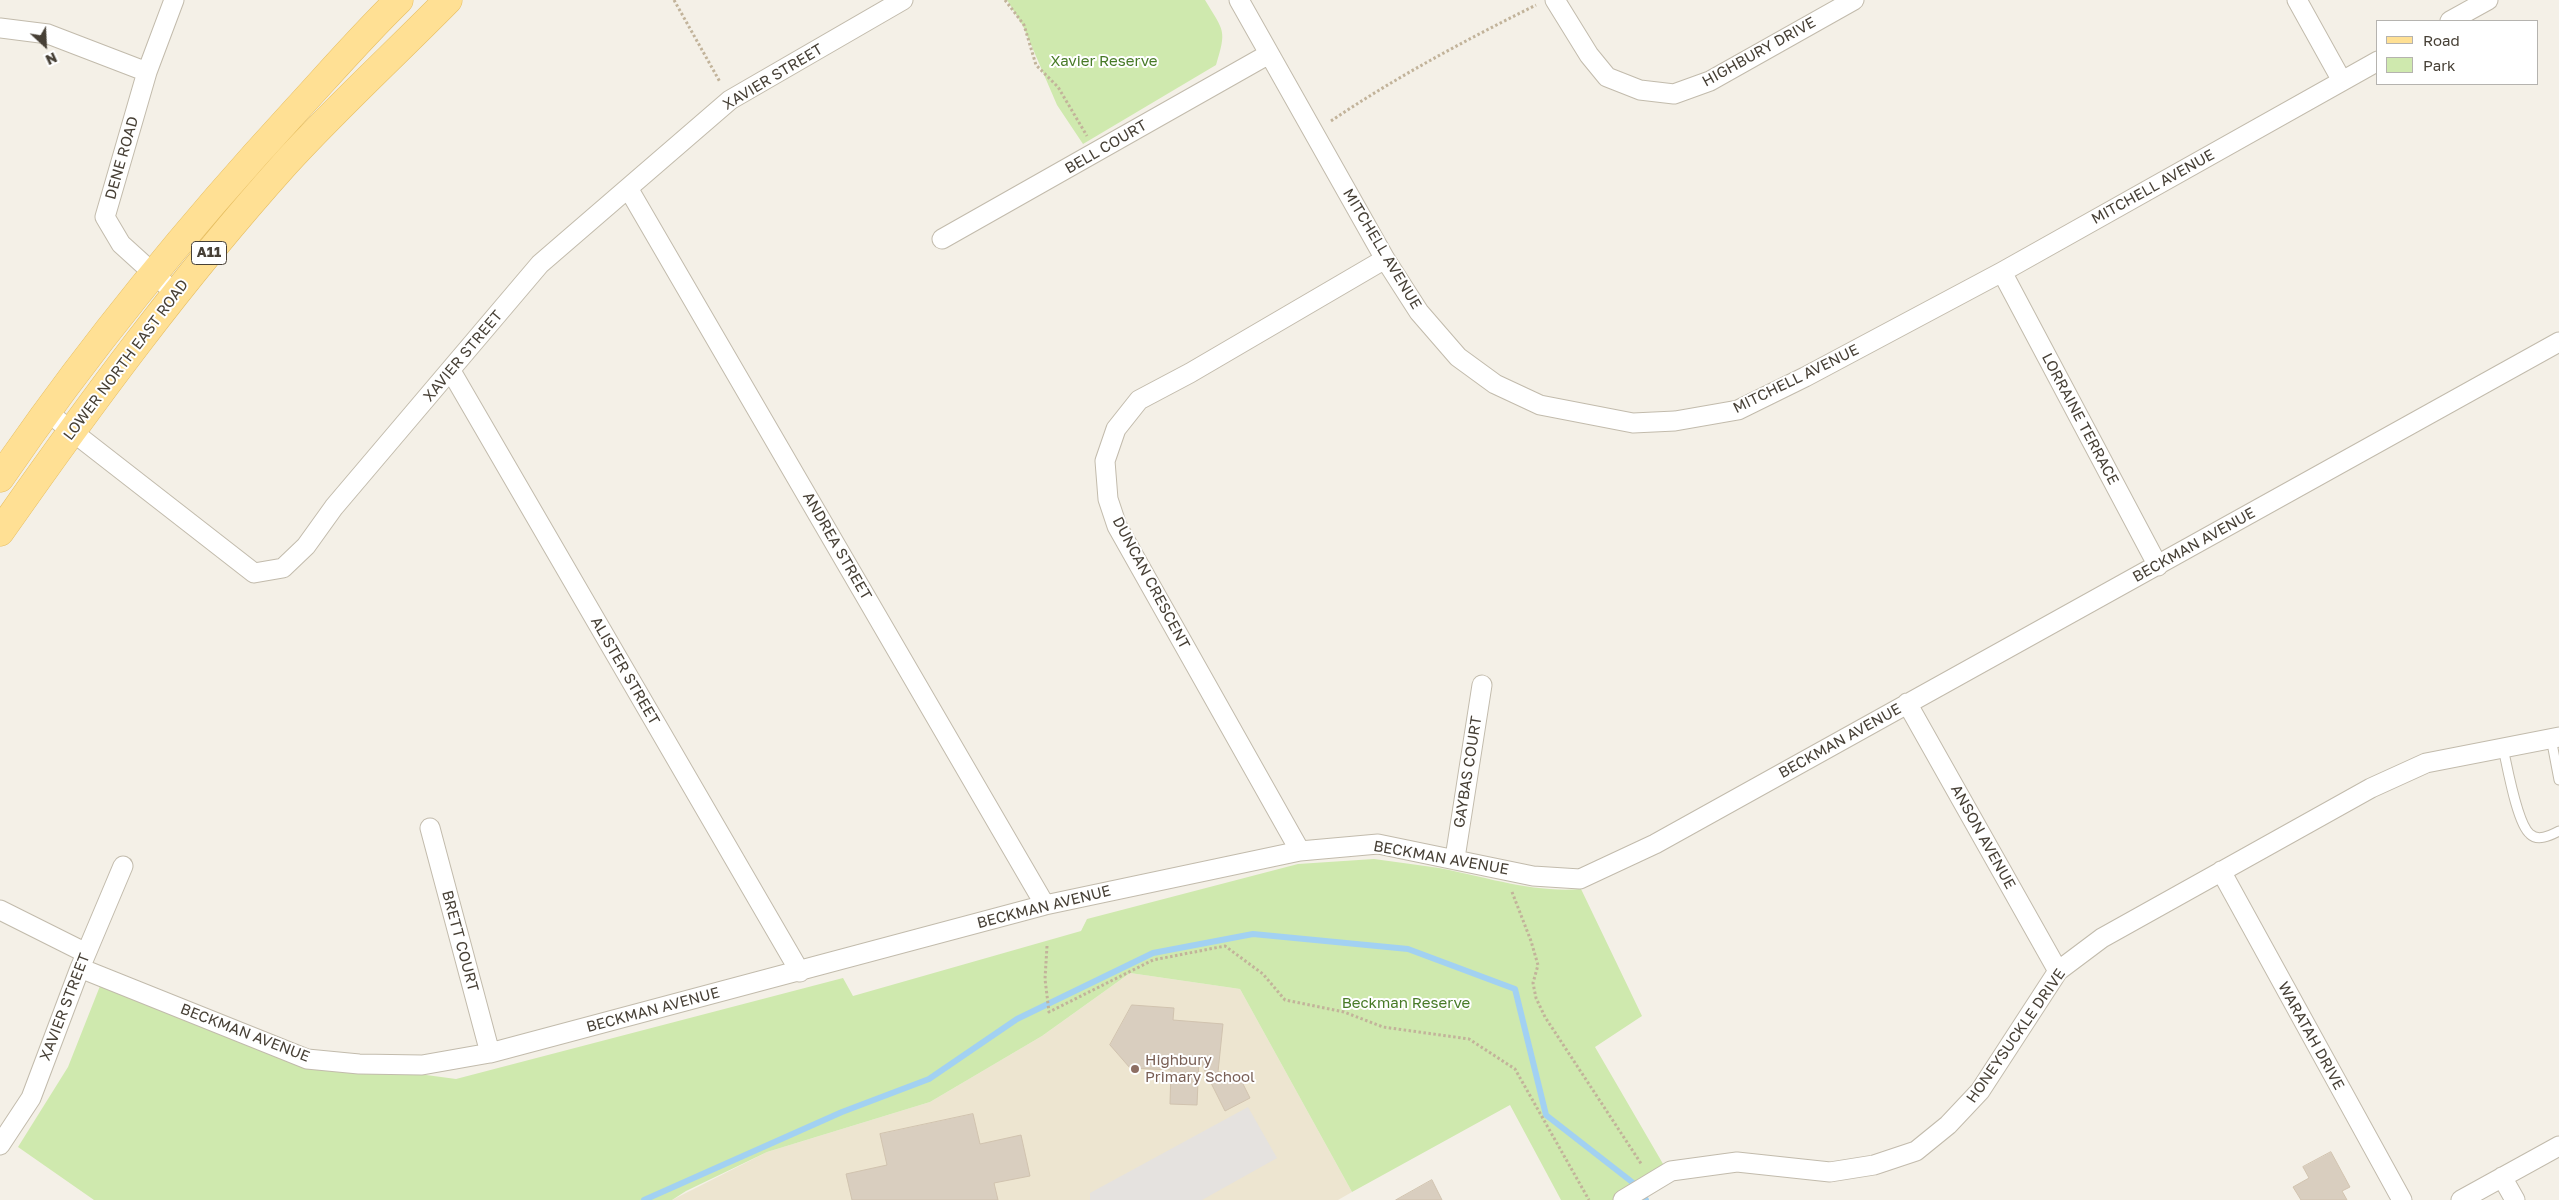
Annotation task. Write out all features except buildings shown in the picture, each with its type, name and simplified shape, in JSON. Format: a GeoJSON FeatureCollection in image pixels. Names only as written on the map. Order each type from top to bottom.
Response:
{"type":"FeatureCollection","features":[{"type":"Feature","properties":{"kind":"main road","name":"LOWER NORTH EAST ROAD"},"geometry":{"type":"LineString","coordinates":[[0,478],[46,411],[152,272],[264,144],[399,0]]}},
{"type":"Feature","properties":{"kind":"main road","name":"LOWER NORTH EAST ROAD"},"geometry":{"type":"LineString","coordinates":[[0,532],[71,431],[175,293],[286,163],[448,0]]}},
{"type":"Feature","properties":{"kind":"street","name":"DENE ROAD"},"geometry":{"type":"LineString","coordinates":[[174,0],[148,72],[105,217],[121,244],[175,293]]}},
{"type":"Feature","properties":{"kind":"street","name":"XAVIER STREET"},"geometry":{"type":"LineString","coordinates":[[46,411],[254,573],[283,568],[306,546],[334,507],[540,264],[730,100],[903,0]]}},
{"type":"Feature","properties":{"kind":"street","name":"MITCHELL AVENUE"},"geometry":{"type":"LineString","coordinates":[[1239,0],[1385,259],[1419,312],[1458,357],[1495,384],[1540,406],[1633,423],[1676,421],[1738,410],[1806,377],[2002,272],[2376,62]]}},
{"type":"Feature","properties":{"kind":"street","name":"HIGHBURY DRIVE"},"geometry":{"type":"LineString","coordinates":[[1546,2],[1607,77],[1640,90],[1674,94],[1710,81],[1854,0]]}},
{"type":"Feature","properties":{"kind":"street"},"geometry":{"type":"LineString","coordinates":[[2297,0],[2342,81]]}},
{"type":"Feature","properties":{"kind":"street"},"geometry":{"type":"LineString","coordinates":[[2452,20],[2488,0]]}},
{"type":"Feature","properties":{"kind":"street"},"geometry":{"type":"LineString","coordinates":[[0,28],[48,34],[148,72]]}},
{"type":"Feature","properties":{"kind":"street","name":"BELL COURT"},"geometry":{"type":"LineString","coordinates":[[942,239],[1269,54]]}},
{"type":"Feature","properties":{"kind":"street","name":"ANDREA STREET"},"geometry":{"type":"LineString","coordinates":[[628,188],[1045,905]]}},
{"type":"Feature","properties":{"kind":"street","name":"DUNCAN CRESCENT"},"geometry":{"type":"LineString","coordinates":[[1300,851],[1117,526],[1108,499],[1106,461],[1116,429],[1139,400],[1190,373],[1385,259]]}},
{"type":"Feature","properties":{"kind":"street","name":"LORRAINE TERRACE"},"geometry":{"type":"LineString","coordinates":[[2002,272],[2158,566]]}},
{"type":"Feature","properties":{"kind":"street","name":"BECKMAN AVENUE"},"geometry":{"type":"LineString","coordinates":[[0,910],[83,960],[307,1059],[359,1064],[422,1065],[490,1053],[800,972],[1045,905],[1300,851],[1378,844],[1455,858],[1534,876],[1580,879],[1655,844],[2559,342]]}},
{"type":"Feature","properties":{"kind":"street","name":"ALISTER STREET"},"geometry":{"type":"LineString","coordinates":[[451,371],[800,972]]}},
{"type":"Feature","properties":{"kind":"street","name":"GAYBAS COURT"},"geometry":{"type":"LineString","coordinates":[[1455,858],[1482,685]]}},
{"type":"Feature","properties":{"kind":"street","name":"ANSON AVENUE"},"geometry":{"type":"LineString","coordinates":[[1907,703],[2058,972]]}},
{"type":"Feature","properties":{"kind":"street","name":"HONEYSUCKLE DRIVE"},"geometry":{"type":"LineString","coordinates":[[1623,1200],[1672,1171],[1736,1162],[1830,1172],[1874,1165],[1916,1151],[1948,1125],[1980,1091],[2058,972],[2102,938],[2372,788],[2426,763],[2555,737]]}},
{"type":"Feature","properties":{"kind":"street","name":"BRETT COURT"},"geometry":{"type":"LineString","coordinates":[[430,828],[490,1053]]}},
{"type":"Feature","properties":{"kind":"street","name":"XAVIER STREET"},"geometry":{"type":"LineString","coordinates":[[0,1145],[31,1098],[83,960],[123,866]]}},
{"type":"Feature","properties":{"kind":"street","name":"WARATAH DRIVE"},"geometry":{"type":"LineString","coordinates":[[2221,871],[2402,1200]]}},
{"type":"Feature","properties":{"kind":"street"},"geometry":{"type":"LineString","coordinates":[[2461,1200],[2559,1146]]}},
{"type":"Feature","properties":{"kind":"street"},"geometry":{"type":"LineString","coordinates":[[2502,1177],[2515,1200]]}},
{"type":"Feature","properties":{"kind":"lane","name":"HONEYSUCKLE DRIVE"},"geometry":{"type":"LineString","coordinates":[[2555,737],[2559,780]]}},
{"type":"Feature","properties":{"kind":"lane"},"geometry":{"type":"LineString","coordinates":[[2503,748],[2522,821],[2530,834],[2538,838],[2550,836],[2559,830]]}},
{"type":"Feature","properties":{"kind":"path"},"geometry":{"type":"LineString","coordinates":[[674,0],[730,100]]}},
{"type":"Feature","properties":{"kind":"path"},"geometry":{"type":"LineString","coordinates":[[1005,0],[1024,25],[1036,65],[1058,88],[1096,152]]}},
{"type":"Feature","properties":{"kind":"path"},"geometry":{"type":"LineString","coordinates":[[1314,132],[1371,94],[1473,36],[1546,2]]}},
{"type":"Feature","properties":{"kind":"path"},"geometry":{"type":"LineString","coordinates":[[1503,869],[1531,941],[1538,965],[1533,983],[1536,998],[1545,1017],[1653,1182]]}},
{"type":"Feature","properties":{"kind":"path"},"geometry":{"type":"LineString","coordinates":[[1047,946],[1045,979],[1049,1012],[1153,960],[1225,946],[1263,974],[1285,1000],[1344,1012],[1382,1027],[1469,1039],[1515,1069],[1589,1200]]}},
{"type":"Feature","properties":{"kind":"shaded area","name":"Highbury Primary School"},"geometry":{"type":"Polygon","coordinates":[[[1130,973],[1240,989],[1352,1192],[1338,1200],[672,1200],[767,1152],[930,1102],[1042,1036],[1130,973]]]}},
{"type":"Feature","properties":{"kind":"shaded area"},"geometry":{"type":"Polygon","coordinates":[[[1248,1107],[1277,1158],[1202,1200],[1090,1200],[1090,1193],[1248,1107]]]}},
{"type":"Feature","properties":{"kind":"green space","name":"Xavier Reserve"},"geometry":{"type":"Polygon","coordinates":[[[1007,0],[1205,0],[1220,25],[1222,44],[1216,65],[1083,144],[1057,105],[1023,26],[1007,0]]]}},
{"type":"Feature","properties":{"kind":"green space","name":"Beckman Reserve"},"geometry":{"type":"Polygon","coordinates":[[[1374,859],[1439,868],[1545,889],[1581,889],[1642,1016],[1595,1047],[1666,1169],[1614,1200],[1561,1200],[1510,1105],[1352,1192],[1240,989],[1130,973],[1042,1036],[930,1102],[767,1152],[686,1191],[672,1200],[94,1200],[18,1147],[68,1067],[100,986],[307,1059],[456,1079],[843,978],[853,996],[1081,931],[1087,919],[1298,864],[1374,859]]]}},
{"type":"Feature","properties":{"kind":"waterway"},"geometry":{"type":"LineString","coordinates":[[644,1200],[842,1112],[929,1079],[1017,1019],[1153,953],[1253,934],[1408,949],[1515,989],[1546,1115],[1641,1189],[1646,1200]]}},
{"type":"Feature","properties":{"kind":"place","name":"Highbury Primary School"},"geometry":{"type":"Point","coordinates":[1135,1069]}}]}
